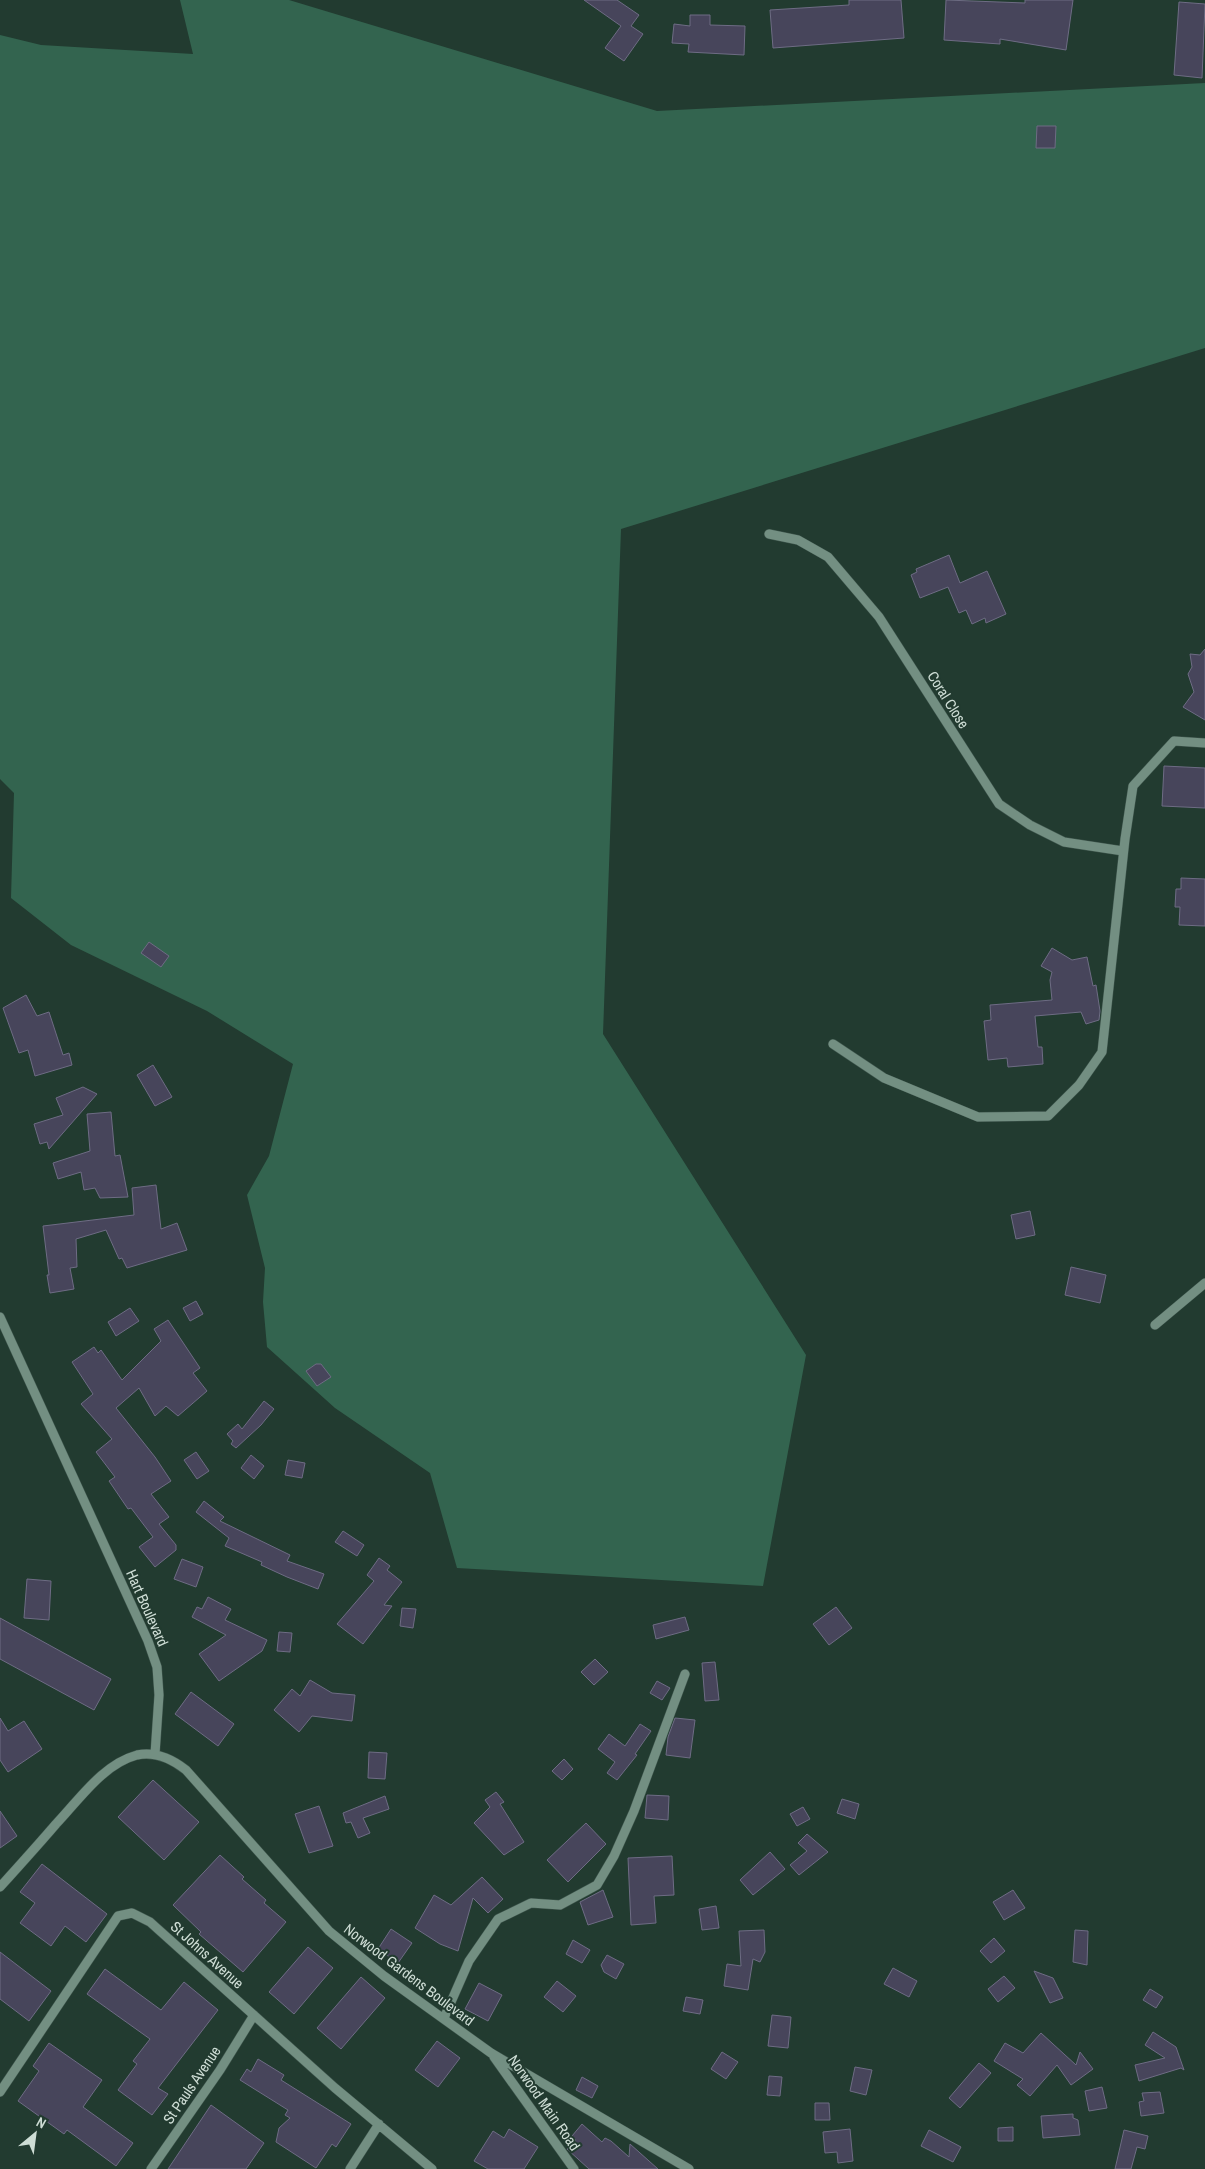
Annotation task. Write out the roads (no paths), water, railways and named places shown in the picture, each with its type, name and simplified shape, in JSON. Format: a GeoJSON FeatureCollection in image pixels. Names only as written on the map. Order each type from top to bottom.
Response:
{"type":"FeatureCollection","features":[{"type":"Feature","properties":{"kind":"street","name":"Coral Close"},"geometry":{"type":"LineString","coordinates":[[769,534],[798,540],[828,556],[879,618],[999,804],[1030,825],[1064,842],[1123,851]]}},
{"type":"Feature","properties":{"kind":"street"},"geometry":{"type":"LineString","coordinates":[[833,1044],[884,1078],[978,1117],[1048,1116],[1079,1085],[1102,1052],[1123,851],[1133,786],[1174,741],[1205,743]]}},
{"type":"Feature","properties":{"kind":"street"},"geometry":{"type":"LineString","coordinates":[[1155,1325],[1205,1284]]}},
{"type":"Feature","properties":{"kind":"street","name":"Hart Boulevard"},"geometry":{"type":"LineString","coordinates":[[0,1317],[148,1641],[157,1667],[159,1695],[155,1754]]}},
{"type":"Feature","properties":{"kind":"street"},"geometry":{"type":"LineString","coordinates":[[444,2018],[470,1961],[498,1919],[531,1903],[560,1905],[596,1885],[614,1856],[634,1811],[685,1674]]}},
{"type":"Feature","properties":{"kind":"street"},"geometry":{"type":"LineString","coordinates":[[0,1887],[98,1778],[121,1762],[137,1755],[155,1754]]}},
{"type":"Feature","properties":{"kind":"street","name":"Norwood Gardens Boulevard"},"geometry":{"type":"LineString","coordinates":[[155,1754],[172,1760],[186,1770],[329,1931],[384,1976],[491,2053],[689,2169]]}},
{"type":"Feature","properties":{"kind":"street","name":"St Johns Avenue"},"geometry":{"type":"LineString","coordinates":[[0,2092],[118,1916],[132,1913],[150,1922],[432,2169]]}},
{"type":"Feature","properties":{"kind":"street","name":"St Pauls Avenue"},"geometry":{"type":"LineString","coordinates":[[151,2169],[220,2070],[254,2015]]}},
{"type":"Feature","properties":{"kind":"street","name":"Norwood Main Road"},"geometry":{"type":"LineString","coordinates":[[491,2053],[574,2169]]}},
{"type":"Feature","properties":{"kind":"street"},"geometry":{"type":"LineString","coordinates":[[350,2169],[379,2124]]}}]}
